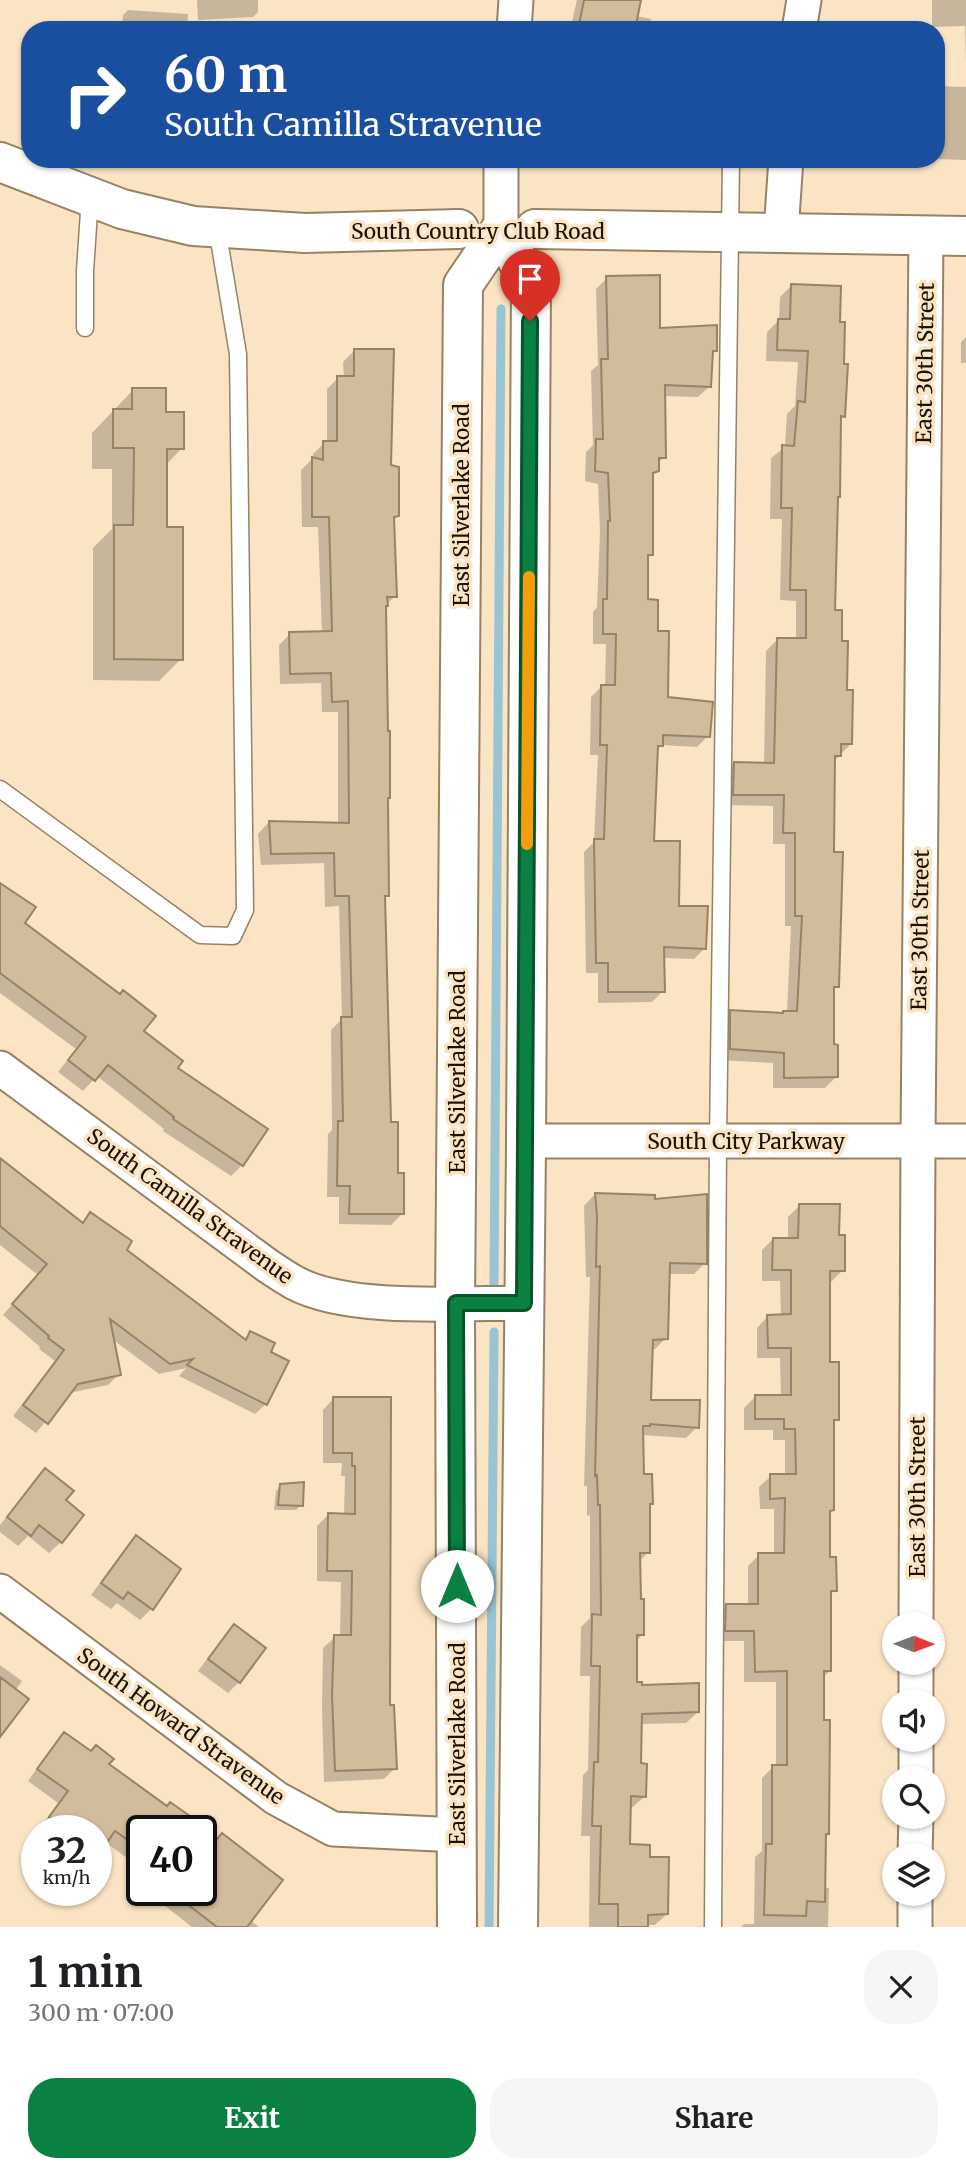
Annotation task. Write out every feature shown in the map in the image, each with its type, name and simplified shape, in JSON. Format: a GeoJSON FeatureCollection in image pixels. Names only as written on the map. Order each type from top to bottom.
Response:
{"type":"FeatureCollection","features":[{"type":"Feature","properties":{"kind":"street"},"geometry":{"type":"LineString","coordinates":[[515,21],[516,0]]}},
{"type":"Feature","properties":{"kind":"street"},"geometry":{"type":"LineString","coordinates":[[800,21],[804,0]]}},
{"type":"Feature","properties":{"kind":"street","name":"South Country Club Road"},"geometry":{"type":"LineString","coordinates":[[0,162],[122,209],[193,226],[218,228],[305,233],[518,229],[966,236]]}},
{"type":"Feature","properties":{"kind":"street"},"geometry":{"type":"LineString","coordinates":[[503,168],[531,286],[518,1927]]}},
{"type":"Feature","properties":{"kind":"street"},"geometry":{"type":"LineString","coordinates":[[781,232],[785,168]]}},
{"type":"Feature","properties":{"kind":"street","name":"East Silverlake Road"},"geometry":{"type":"LineString","coordinates":[[457,1927],[456,1303],[463,285],[518,229]]}},
{"type":"Feature","properties":{"kind":"street","name":"East 30th Street"},"geometry":{"type":"LineString","coordinates":[[916,1612],[926,235]]}},
{"type":"Feature","properties":{"kind":"street","name":"South Camilla Stravenue"},"geometry":{"type":"LineString","coordinates":[[0,1068],[268,1266],[297,1284],[339,1298],[383,1303],[524,1303]]}},
{"type":"Feature","properties":{"kind":"street","name":"South City Parkway"},"geometry":{"type":"LineString","coordinates":[[526,1140],[966,1141]]}},
{"type":"Feature","properties":{"kind":"street","name":"South Howard Stravenue"},"geometry":{"type":"LineString","coordinates":[[0,1591],[276,1798],[333,1829],[458,1835]]}},
{"type":"Feature","properties":{"kind":"street"},"geometry":{"type":"LineString","coordinates":[[915,1906],[915,1927]]}},
{"type":"Feature","properties":{"kind":"lane"},"geometry":{"type":"LineString","coordinates":[[713,1927],[718,1141],[731,168]]}},
{"type":"Feature","properties":{"kind":"lane"},"geometry":{"type":"LineString","coordinates":[[85,328],[85,271],[90,197]]}},
{"type":"Feature","properties":{"kind":"lane"},"geometry":{"type":"LineString","coordinates":[[0,789],[200,935],[233,936],[245,910],[238,354],[218,228]]}},
{"type":"Feature","properties":{"kind":"building"},"geometry":{"type":"Polygon","coordinates":[[[584,0],[641,0],[637,21],[580,21],[584,0]]]}},
{"type":"Feature","properties":{"kind":"building"},"geometry":{"type":"Polygon","coordinates":[[[660,275],[660,328],[717,325],[717,351],[713,351],[711,387],[665,385],[666,458],[659,458],[659,471],[653,473],[653,555],[648,555],[648,599],[658,600],[658,631],[669,631],[668,697],[713,702],[710,737],[663,735],[663,746],[658,746],[654,841],[680,841],[679,906],[708,906],[706,949],[664,947],[665,992],[608,992],[608,963],[596,963],[594,839],[604,839],[607,745],[600,745],[601,685],[615,685],[616,634],[603,634],[603,599],[607,599],[610,521],[608,473],[595,471],[596,439],[603,439],[601,359],[608,359],[606,276],[660,275]]]}},
{"type":"Feature","properties":{"kind":"building"},"geometry":{"type":"Polygon","coordinates":[[[791,284],[841,286],[840,322],[845,322],[844,364],[848,364],[845,417],[841,416],[835,610],[842,610],[842,641],[848,641],[847,690],[853,690],[852,744],[841,744],[841,756],[835,756],[834,852],[843,852],[839,987],[834,987],[834,1044],[838,1045],[838,1077],[784,1078],[784,1053],[730,1049],[730,1010],[783,1013],[797,1011],[802,916],[795,916],[795,833],[783,833],[784,795],[733,795],[734,762],[774,763],[777,638],[806,638],[806,590],[790,590],[792,508],[781,508],[782,445],[794,446],[798,401],[805,402],[808,351],[777,350],[778,319],[790,319],[791,284]]]}},
{"type":"Feature","properties":{"kind":"building"},"geometry":{"type":"Polygon","coordinates":[[[354,349],[394,349],[391,465],[399,467],[399,516],[394,517],[397,597],[387,597],[386,606],[390,798],[389,896],[385,896],[391,1122],[398,1122],[398,1173],[404,1173],[404,1214],[349,1214],[350,1186],[337,1186],[338,1121],[343,1121],[341,1017],[352,1017],[349,896],[335,896],[334,853],[271,854],[269,821],[349,823],[348,701],[332,702],[331,673],[290,674],[289,632],[332,631],[329,517],[312,517],[312,457],[323,460],[323,441],[337,441],[337,376],[354,376],[354,349]]]}},
{"type":"Feature","properties":{"kind":"building"},"geometry":{"type":"Polygon","coordinates":[[[132,388],[166,388],[166,412],[184,412],[184,449],[167,449],[167,527],[183,527],[183,660],[114,659],[114,525],[133,525],[134,448],[113,448],[113,409],[132,409],[132,388]]]}},
{"type":"Feature","properties":{"kind":"building"},"geometry":{"type":"Polygon","coordinates":[[[0,883],[36,907],[25,923],[120,994],[123,990],[156,1016],[144,1031],[183,1061],[178,1068],[268,1129],[243,1166],[173,1119],[174,1117],[108,1065],[95,1081],[68,1060],[86,1037],[0,973],[0,883]]]}},
{"type":"Feature","properties":{"kind":"building"},"geometry":{"type":"Polygon","coordinates":[[[0,1158],[83,1223],[90,1212],[132,1241],[127,1250],[246,1340],[250,1331],[275,1343],[271,1352],[289,1361],[267,1405],[187,1365],[193,1359],[170,1364],[110,1319],[121,1375],[78,1384],[48,1424],[23,1405],[64,1350],[12,1304],[47,1264],[0,1226],[0,1158]]]}},
{"type":"Feature","properties":{"kind":"building"},"geometry":{"type":"Polygon","coordinates":[[[595,1193],[655,1195],[655,1199],[707,1194],[707,1264],[670,1263],[668,1339],[653,1340],[651,1400],[700,1400],[699,1428],[650,1424],[643,1426],[644,1474],[652,1474],[653,1504],[650,1504],[650,1553],[640,1553],[644,1635],[637,1635],[637,1682],[642,1682],[642,1685],[699,1683],[699,1712],[642,1714],[641,1763],[647,1764],[646,1797],[631,1796],[630,1844],[650,1845],[650,1857],[669,1857],[668,1914],[648,1915],[648,1927],[618,1927],[618,1904],[599,1904],[601,1826],[592,1826],[594,1762],[598,1762],[600,1666],[591,1666],[592,1614],[601,1615],[600,1505],[597,1475],[595,1476],[600,1266],[596,1267],[595,1193]]]}},
{"type":"Feature","properties":{"kind":"building"},"geometry":{"type":"Polygon","coordinates":[[[799,1204],[840,1204],[839,1235],[845,1235],[845,1271],[830,1271],[830,1362],[839,1362],[839,1420],[834,1420],[834,1510],[830,1511],[830,1557],[836,1557],[837,1591],[831,1591],[831,1671],[824,1671],[824,1720],[830,1720],[829,1834],[826,1834],[825,1902],[807,1901],[806,1916],[764,1915],[766,1844],[772,1844],[772,1765],[787,1765],[787,1671],[755,1672],[754,1631],[725,1631],[726,1604],[758,1604],[758,1553],[784,1553],[785,1498],[770,1499],[770,1474],[796,1474],[795,1429],[784,1429],[784,1419],[755,1419],[755,1395],[791,1395],[791,1348],[768,1348],[767,1315],[791,1314],[791,1270],[772,1270],[773,1238],[798,1238],[799,1204]]]}},
{"type":"Feature","properties":{"kind":"building"},"geometry":{"type":"Polygon","coordinates":[[[333,1397],[391,1397],[390,1705],[394,1705],[397,1769],[335,1771],[332,1695],[334,1635],[351,1635],[352,1571],[327,1571],[328,1513],[355,1514],[355,1466],[352,1466],[352,1453],[333,1453],[333,1397]]]}},
{"type":"Feature","properties":{"kind":"building"},"geometry":{"type":"Polygon","coordinates":[[[45,1468],[74,1491],[66,1500],[84,1515],[62,1543],[39,1525],[31,1536],[7,1517],[45,1468]]]}},
{"type":"Feature","properties":{"kind":"building"},"geometry":{"type":"Polygon","coordinates":[[[304,1482],[303,1506],[278,1505],[280,1484],[304,1482]]]}},
{"type":"Feature","properties":{"kind":"building"},"geometry":{"type":"Polygon","coordinates":[[[136,1535],[181,1569],[153,1610],[128,1592],[123,1599],[101,1583],[136,1535]]]}},
{"type":"Feature","properties":{"kind":"building"},"geometry":{"type":"Polygon","coordinates":[[[234,1624],[266,1648],[240,1683],[208,1659],[234,1624]]]}},
{"type":"Feature","properties":{"kind":"building"},"geometry":{"type":"Polygon","coordinates":[[[0,1677],[29,1699],[0,1737],[0,1677]]]}},
{"type":"Feature","properties":{"kind":"building"},"geometry":{"type":"Polygon","coordinates":[[[64,1732],[91,1751],[96,1745],[114,1759],[109,1764],[167,1806],[170,1802],[189,1815],[126,1815],[126,1839],[115,1831],[112,1835],[112,1815],[50,1815],[68,1791],[37,1769],[64,1732]]]}},
{"type":"Feature","properties":{"kind":"building"},"geometry":{"type":"Polygon","coordinates":[[[222,1833],[283,1880],[247,1927],[217,1927],[190,1906],[217,1906],[217,1839],[222,1833]]]}},
{"type":"Feature","properties":{"kind":"waterway"},"geometry":{"type":"LineString","coordinates":[[494,1284],[501,309]]}},
{"type":"Feature","properties":{"kind":"waterway"},"geometry":{"type":"LineString","coordinates":[[489,1927],[494,1332]]}},
{"type":"Feature","properties":{"kind":"slow traffic"},"geometry":{"type":"LineString","coordinates":[[527,844],[529,577]]}},
{"type":"Feature","properties":{"kind":"route"},"geometry":{"type":"LineString","coordinates":[[457,1586],[456,1303],[524,1303],[530,321]]}}]}
